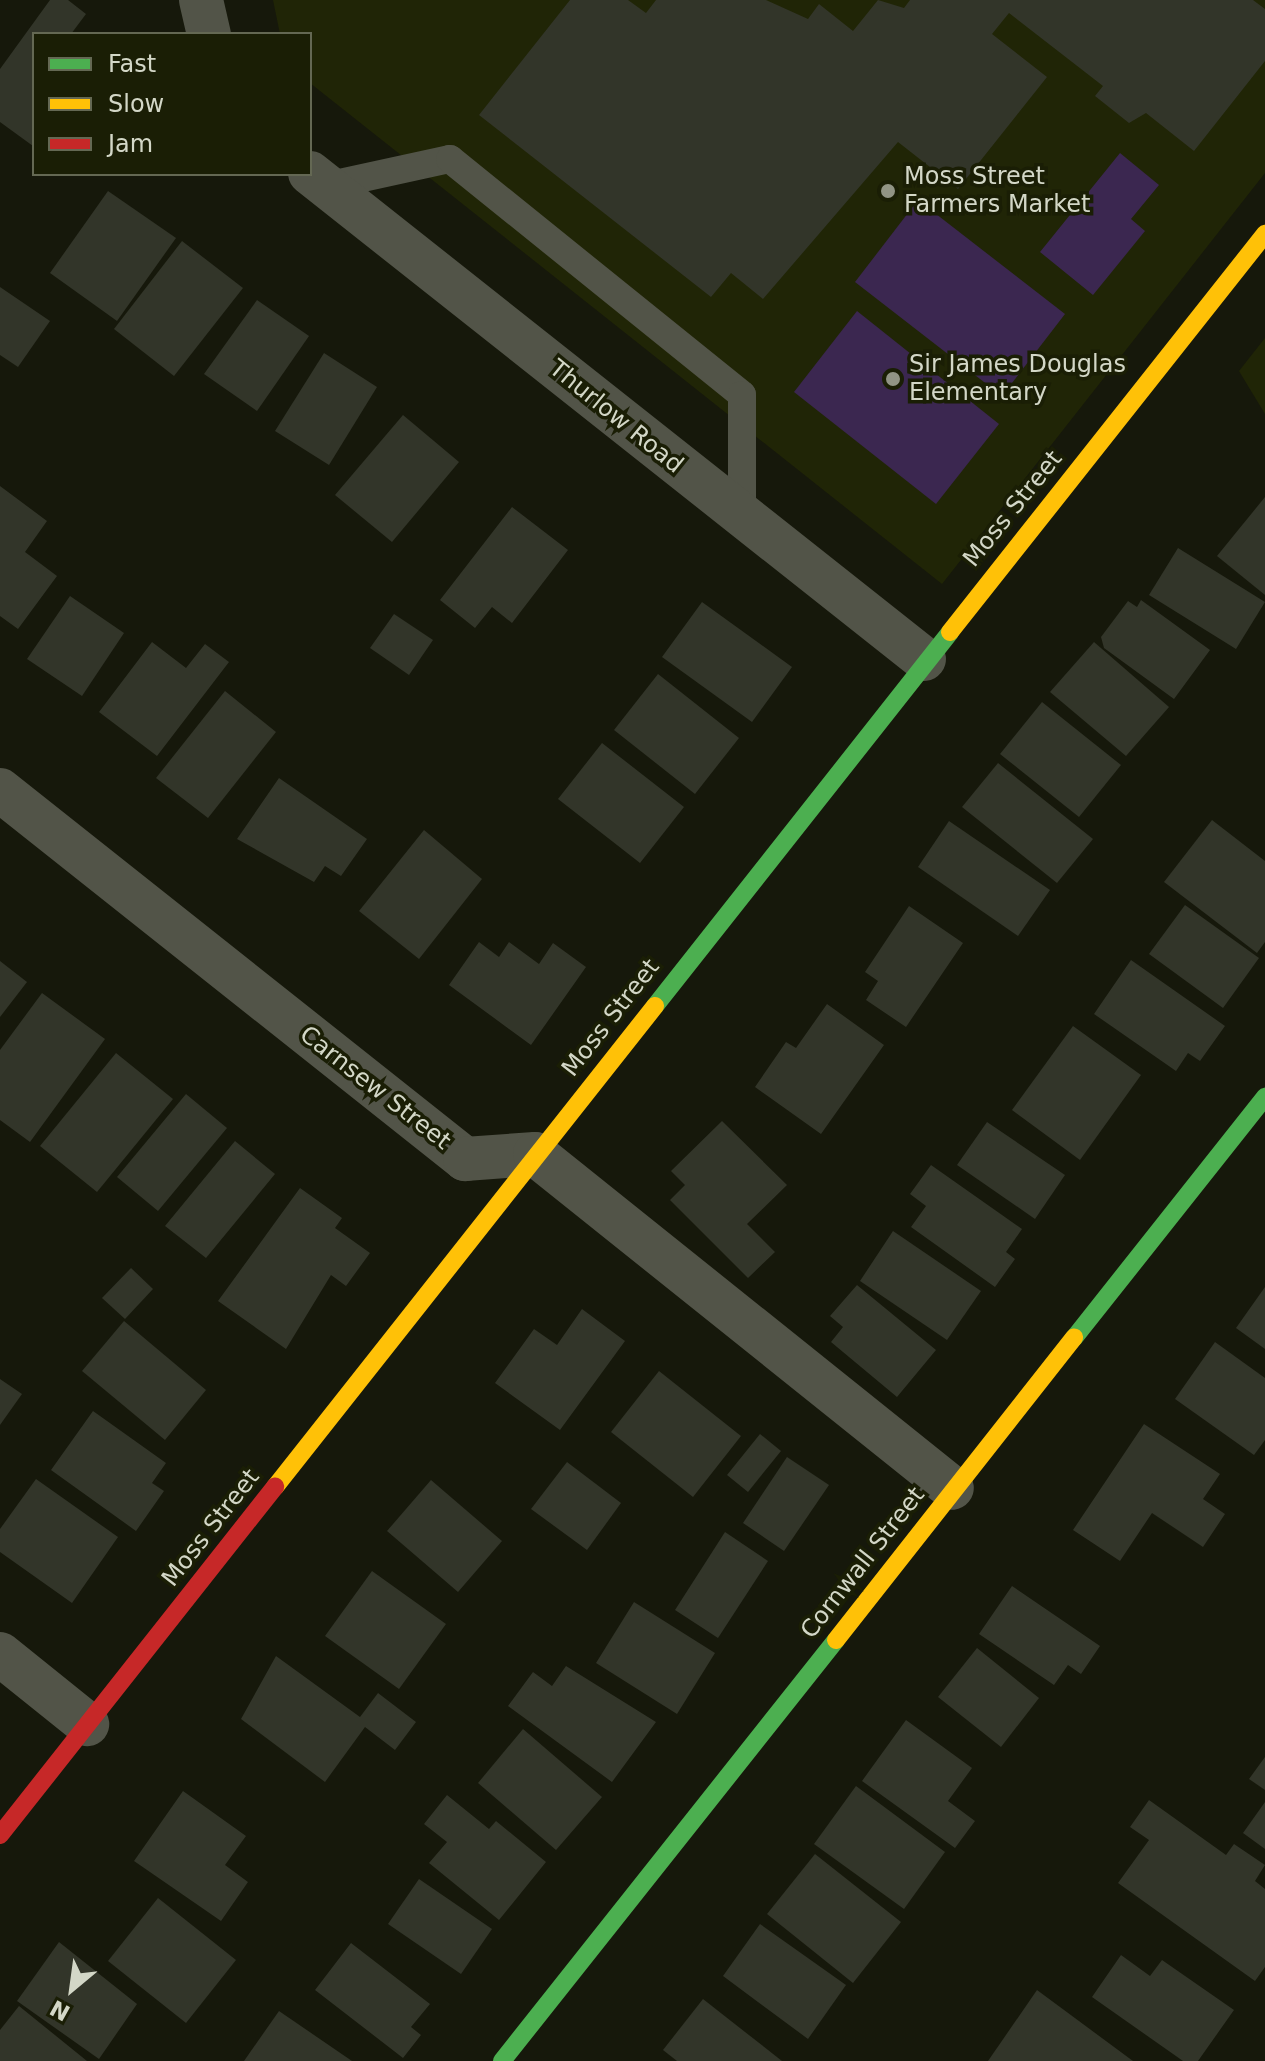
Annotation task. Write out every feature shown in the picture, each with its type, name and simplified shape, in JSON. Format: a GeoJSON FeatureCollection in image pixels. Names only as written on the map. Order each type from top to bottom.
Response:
{"type":"FeatureCollection","features":[{"type":"Feature","properties":{"kind":"street"},"geometry":{"type":"LineString","coordinates":[[201,0],[209,32]]}},
{"type":"Feature","properties":{"kind":"street","name":"Thurlow Road"},"geometry":{"type":"LineString","coordinates":[[318,179],[924,659]]}},
{"type":"Feature","properties":{"kind":"street","name":"Moss Street"},"geometry":{"type":"LineString","coordinates":[[0,1835],[924,659],[1265,234]]}},
{"type":"Feature","properties":{"kind":"street","name":"Carnsew Street"},"geometry":{"type":"LineString","coordinates":[[0,790],[465,1159],[535,1154]]}},
{"type":"Feature","properties":{"kind":"street","name":"Cornwall Street"},"geometry":{"type":"LineString","coordinates":[[502,2061],[952,1488],[1265,1097]]}},
{"type":"Feature","properties":{"kind":"street"},"geometry":{"type":"LineString","coordinates":[[535,1154],[952,1488]]}},
{"type":"Feature","properties":{"kind":"street"},"geometry":{"type":"LineString","coordinates":[[0,1654],[87,1724]]}},
{"type":"Feature","properties":{"kind":"lane"},"geometry":{"type":"LineString","coordinates":[[318,179],[450,159],[742,395],[742,517]]}},
{"type":"Feature","properties":{"kind":"shaded area","name":"Sir James Douglas Elementary"},"geometry":{"type":"Polygon","coordinates":[[[273,0],[1265,0],[1265,173],[942,584],[312,85],[312,32],[280,32],[273,0]]]}},
{"type":"Feature","properties":{"kind":"shaded area"},"geometry":{"type":"Polygon","coordinates":[[[1120,153],[1159,185],[1131,219],[1145,231],[1093,295],[1040,252],[1120,153]]]}},
{"type":"Feature","properties":{"kind":"shaded area"},"geometry":{"type":"Polygon","coordinates":[[[918,200],[1065,314],[1002,396],[855,282],[918,200]]]}},
{"type":"Feature","properties":{"kind":"shaded area"},"geometry":{"type":"Polygon","coordinates":[[[857,311],[999,424],[936,504],[794,392],[857,311]]]}},
{"type":"Feature","properties":{"kind":"shaded area"},"geometry":{"type":"Polygon","coordinates":[[[1265,338],[1265,414],[1239,371],[1265,338]]]}},
{"type":"Feature","properties":{"kind":"building"},"geometry":{"type":"Polygon","coordinates":[[[50,0],[68,0],[86,14],[72,32],[32,32],[32,145],[0,122],[0,69],[50,0]]]}},
{"type":"Feature","properties":{"kind":"building"},"geometry":{"type":"Polygon","coordinates":[[[570,0],[628,0],[646,13],[656,0],[766,0],[808,19],[819,4],[853,31],[878,0],[904,8],[910,0],[1253,0],[1265,9],[1265,61],[1194,151],[1146,113],[1129,123],[1095,96],[1103,86],[1009,13],[992,34],[1047,77],[958,189],[898,142],[763,299],[731,273],[711,297],[479,115],[570,0]]]}},
{"type":"Feature","properties":{"kind":"building"},"geometry":{"type":"Polygon","coordinates":[[[108,191],[176,238],[117,321],[50,273],[108,191]]]}},
{"type":"Feature","properties":{"kind":"building"},"geometry":{"type":"Polygon","coordinates":[[[182,241],[243,288],[174,376],[114,329],[182,241]]]}},
{"type":"Feature","properties":{"kind":"building"},"geometry":{"type":"Polygon","coordinates":[[[0,287],[50,321],[18,367],[0,355],[0,287]]]}},
{"type":"Feature","properties":{"kind":"building"},"geometry":{"type":"Polygon","coordinates":[[[257,300],[309,336],[257,411],[204,374],[257,300]]]}},
{"type":"Feature","properties":{"kind":"building"},"geometry":{"type":"Polygon","coordinates":[[[324,353],[377,387],[329,465],[275,431],[324,353]]]}},
{"type":"Feature","properties":{"kind":"building"},"geometry":{"type":"Polygon","coordinates":[[[403,415],[459,462],[392,542],[335,495],[403,415]]]}},
{"type":"Feature","properties":{"kind":"building"},"geometry":{"type":"Polygon","coordinates":[[[0,486],[47,521],[25,552],[57,576],[18,629],[0,616],[0,486]]]}},
{"type":"Feature","properties":{"kind":"building"},"geometry":{"type":"Polygon","coordinates":[[[1265,497],[1265,595],[1217,556],[1265,497]]]}},
{"type":"Feature","properties":{"kind":"building"},"geometry":{"type":"Polygon","coordinates":[[[512,507],[568,550],[512,623],[492,607],[475,628],[440,600],[512,507]]]}},
{"type":"Feature","properties":{"kind":"building"},"geometry":{"type":"Polygon","coordinates":[[[1178,548],[1265,602],[1236,649],[1149,595],[1178,548]]]}},
{"type":"Feature","properties":{"kind":"building"},"geometry":{"type":"Polygon","coordinates":[[[70,596],[124,633],[82,696],[27,659],[70,596]]]}},
{"type":"Feature","properties":{"kind":"building"},"geometry":{"type":"Polygon","coordinates":[[[1141,600],[1210,650],[1174,699],[1104,648],[1101,637],[1128,601],[1137,607],[1141,600]]]}},
{"type":"Feature","properties":{"kind":"building"},"geometry":{"type":"Polygon","coordinates":[[[702,602],[792,667],[752,722],[662,657],[702,602]]]}},
{"type":"Feature","properties":{"kind":"building"},"geometry":{"type":"Polygon","coordinates":[[[394,614],[433,640],[409,675],[370,648],[394,614]]]}},
{"type":"Feature","properties":{"kind":"building"},"geometry":{"type":"Polygon","coordinates":[[[152,642],[186,668],[205,644],[229,662],[157,756],[99,712],[152,642]]]}},
{"type":"Feature","properties":{"kind":"building"},"geometry":{"type":"Polygon","coordinates":[[[1094,642],[1169,707],[1126,756],[1050,692],[1094,642]]]}},
{"type":"Feature","properties":{"kind":"building"},"geometry":{"type":"Polygon","coordinates":[[[658,674],[739,738],[695,794],[614,730],[658,674]]]}},
{"type":"Feature","properties":{"kind":"building"},"geometry":{"type":"Polygon","coordinates":[[[225,691],[276,732],[208,818],[156,778],[225,691]]]}},
{"type":"Feature","properties":{"kind":"building"},"geometry":{"type":"Polygon","coordinates":[[[1042,702],[1121,765],[1079,817],[1000,754],[1042,702]]]}},
{"type":"Feature","properties":{"kind":"building"},"geometry":{"type":"Polygon","coordinates":[[[602,743],[684,807],[640,863],[558,799],[602,743]]]}},
{"type":"Feature","properties":{"kind":"building"},"geometry":{"type":"Polygon","coordinates":[[[998,763],[1093,839],[1057,883],[962,807],[998,763]]]}},
{"type":"Feature","properties":{"kind":"building"},"geometry":{"type":"Polygon","coordinates":[[[279,778],[367,839],[341,876],[325,866],[314,882],[237,839],[279,778]]]}},
{"type":"Feature","properties":{"kind":"building"},"geometry":{"type":"Polygon","coordinates":[[[1212,820],[1265,861],[1265,942],[1257,953],[1164,882],[1212,820]]]}},
{"type":"Feature","properties":{"kind":"building"},"geometry":{"type":"Polygon","coordinates":[[[949,821],[1050,890],[1018,936],[918,867],[949,821]]]}},
{"type":"Feature","properties":{"kind":"building"},"geometry":{"type":"Polygon","coordinates":[[[424,830],[482,879],[419,959],[359,911],[424,830]]]}},
{"type":"Feature","properties":{"kind":"building"},"geometry":{"type":"Polygon","coordinates":[[[1185,905],[1259,958],[1223,1008],[1149,954],[1185,905]]]}},
{"type":"Feature","properties":{"kind":"building"},"geometry":{"type":"Polygon","coordinates":[[[909,906],[963,943],[906,1027],[866,1000],[878,981],[865,972],[909,906]]]}},
{"type":"Feature","properties":{"kind":"building"},"geometry":{"type":"Polygon","coordinates":[[[479,942],[499,957],[509,942],[539,964],[553,943],[586,967],[531,1045],[449,985],[479,942]]]}},
{"type":"Feature","properties":{"kind":"building"},"geometry":{"type":"Polygon","coordinates":[[[1131,960],[1225,1026],[1200,1061],[1188,1053],[1176,1071],[1094,1014],[1131,960]]]}},
{"type":"Feature","properties":{"kind":"building"},"geometry":{"type":"Polygon","coordinates":[[[0,961],[27,982],[0,1017],[0,961]]]}},
{"type":"Feature","properties":{"kind":"building"},"geometry":{"type":"Polygon","coordinates":[[[42,993],[105,1039],[30,1142],[0,1120],[0,1050],[42,993]]]}},
{"type":"Feature","properties":{"kind":"building"},"geometry":{"type":"Polygon","coordinates":[[[827,1004],[884,1045],[821,1134],[755,1087],[786,1042],[796,1048],[827,1004]]]}},
{"type":"Feature","properties":{"kind":"building"},"geometry":{"type":"Polygon","coordinates":[[[1073,1026],[1141,1075],[1080,1160],[1012,1110],[1073,1026]]]}},
{"type":"Feature","properties":{"kind":"building"},"geometry":{"type":"Polygon","coordinates":[[[116,1053],[173,1099],[97,1192],[40,1146],[116,1053]]]}},
{"type":"Feature","properties":{"kind":"building"},"geometry":{"type":"Polygon","coordinates":[[[186,1094],[227,1128],[158,1211],[117,1177],[186,1094]]]}},
{"type":"Feature","properties":{"kind":"building"},"geometry":{"type":"Polygon","coordinates":[[[722,1121],[787,1185],[747,1224],[775,1252],[748,1278],[670,1200],[685,1185],[671,1171],[722,1121]]]}},
{"type":"Feature","properties":{"kind":"building"},"geometry":{"type":"Polygon","coordinates":[[[987,1122],[1065,1175],[1035,1219],[957,1165],[987,1122]]]}},
{"type":"Feature","properties":{"kind":"building"},"geometry":{"type":"Polygon","coordinates":[[[235,1141],[275,1174],[206,1258],[165,1226],[235,1141]]]}},
{"type":"Feature","properties":{"kind":"building"},"geometry":{"type":"Polygon","coordinates":[[[931,1165],[1022,1229],[1006,1252],[1015,1259],[995,1287],[911,1227],[926,1206],[910,1194],[931,1165]]]}},
{"type":"Feature","properties":{"kind":"building"},"geometry":{"type":"Polygon","coordinates":[[[300,1188],[342,1218],[335,1228],[370,1253],[346,1286],[331,1275],[286,1349],[218,1301],[300,1188]]]}},
{"type":"Feature","properties":{"kind":"building"},"geometry":{"type":"Polygon","coordinates":[[[893,1231],[981,1291],[947,1340],[860,1281],[893,1231]]]}},
{"type":"Feature","properties":{"kind":"building"},"geometry":{"type":"Polygon","coordinates":[[[131,1268],[153,1289],[125,1319],[102,1298],[131,1268]]]}},
{"type":"Feature","properties":{"kind":"building"},"geometry":{"type":"Polygon","coordinates":[[[857,1285],[936,1350],[897,1397],[831,1342],[843,1327],[830,1316],[857,1285]]]}},
{"type":"Feature","properties":{"kind":"building"},"geometry":{"type":"Polygon","coordinates":[[[1265,1287],[1265,1349],[1236,1328],[1265,1287]]]}},
{"type":"Feature","properties":{"kind":"building"},"geometry":{"type":"Polygon","coordinates":[[[582,1309],[625,1341],[560,1430],[495,1383],[534,1329],[557,1345],[582,1309]]]}},
{"type":"Feature","properties":{"kind":"building"},"geometry":{"type":"Polygon","coordinates":[[[124,1321],[206,1390],[165,1440],[82,1371],[124,1321]]]}},
{"type":"Feature","properties":{"kind":"building"},"geometry":{"type":"Polygon","coordinates":[[[1215,1342],[1265,1378],[1265,1440],[1254,1455],[1175,1399],[1215,1342]]]}},
{"type":"Feature","properties":{"kind":"building"},"geometry":{"type":"Polygon","coordinates":[[[659,1371],[741,1436],[693,1497],[611,1432],[659,1371]]]}},
{"type":"Feature","properties":{"kind":"building"},"geometry":{"type":"Polygon","coordinates":[[[0,1379],[22,1394],[0,1425],[0,1379]]]}},
{"type":"Feature","properties":{"kind":"building"},"geometry":{"type":"Polygon","coordinates":[[[93,1411],[166,1463],[152,1483],[164,1491],[136,1531],[51,1470],[93,1411]]]}},
{"type":"Feature","properties":{"kind":"building"},"geometry":{"type":"Polygon","coordinates":[[[1144,1424],[1220,1474],[1203,1499],[1225,1514],[1203,1547],[1152,1513],[1120,1561],[1073,1530],[1144,1424]]]}},
{"type":"Feature","properties":{"kind":"building"},"geometry":{"type":"Polygon","coordinates":[[[760,1434],[781,1451],[748,1492],[727,1475],[760,1434]]]}},
{"type":"Feature","properties":{"kind":"building"},"geometry":{"type":"Polygon","coordinates":[[[787,1457],[829,1485],[784,1551],[743,1523],[787,1457]]]}},
{"type":"Feature","properties":{"kind":"building"},"geometry":{"type":"Polygon","coordinates":[[[567,1462],[621,1503],[587,1550],[531,1509],[567,1462]]]}},
{"type":"Feature","properties":{"kind":"building"},"geometry":{"type":"Polygon","coordinates":[[[36,1479],[118,1537],[72,1603],[0,1552],[0,1529],[36,1479]]]}},
{"type":"Feature","properties":{"kind":"building"},"geometry":{"type":"Polygon","coordinates":[[[431,1480],[502,1541],[458,1592],[387,1531],[431,1480]]]}},
{"type":"Feature","properties":{"kind":"building"},"geometry":{"type":"Polygon","coordinates":[[[725,1532],[768,1561],[718,1638],[675,1610],[725,1532]]]}},
{"type":"Feature","properties":{"kind":"building"},"geometry":{"type":"Polygon","coordinates":[[[372,1571],[446,1624],[399,1689],[325,1636],[372,1571]]]}},
{"type":"Feature","properties":{"kind":"building"},"geometry":{"type":"Polygon","coordinates":[[[1012,1586],[1100,1646],[1081,1674],[1068,1665],[1054,1685],[979,1634],[1012,1586]]]}},
{"type":"Feature","properties":{"kind":"building"},"geometry":{"type":"Polygon","coordinates":[[[634,1602],[715,1653],[677,1714],[596,1663],[634,1602]]]}},
{"type":"Feature","properties":{"kind":"building"},"geometry":{"type":"Polygon","coordinates":[[[977,1648],[1039,1698],[1001,1747],[938,1697],[977,1648]]]}},
{"type":"Feature","properties":{"kind":"building"},"geometry":{"type":"Polygon","coordinates":[[[276,1656],[360,1717],[378,1693],[416,1722],[395,1750],[365,1727],[325,1782],[241,1719],[276,1656]]]}},
{"type":"Feature","properties":{"kind":"building"},"geometry":{"type":"Polygon","coordinates":[[[566,1666],[656,1722],[612,1782],[508,1706],[533,1672],[552,1686],[566,1666]]]}},
{"type":"Feature","properties":{"kind":"building"},"geometry":{"type":"Polygon","coordinates":[[[906,1720],[972,1768],[948,1801],[975,1821],[955,1848],[862,1781],[906,1720]]]}},
{"type":"Feature","properties":{"kind":"building"},"geometry":{"type":"Polygon","coordinates":[[[523,1729],[602,1797],[556,1850],[478,1783],[523,1729]]]}},
{"type":"Feature","properties":{"kind":"building"},"geometry":{"type":"Polygon","coordinates":[[[1265,1757],[1265,1790],[1249,1779],[1265,1757]]]}},
{"type":"Feature","properties":{"kind":"building"},"geometry":{"type":"Polygon","coordinates":[[[856,1786],[945,1852],[904,1909],[814,1844],[856,1786]]]}},
{"type":"Feature","properties":{"kind":"building"},"geometry":{"type":"Polygon","coordinates":[[[183,1791],[246,1836],[225,1865],[248,1882],[221,1921],[134,1861],[183,1791]]]}},
{"type":"Feature","properties":{"kind":"building"},"geometry":{"type":"Polygon","coordinates":[[[447,1795],[489,1829],[496,1821],[546,1862],[499,1920],[429,1863],[447,1842],[424,1824],[447,1795]]]}},
{"type":"Feature","properties":{"kind":"building"},"geometry":{"type":"Polygon","coordinates":[[[1149,1800],[1226,1855],[1234,1844],[1265,1865],[1255,1881],[1265,1889],[1265,1967],[1255,1981],[1118,1883],[1149,1840],[1130,1827],[1149,1800]]]}},
{"type":"Feature","properties":{"kind":"building"},"geometry":{"type":"Polygon","coordinates":[[[1265,1802],[1265,1849],[1243,1833],[1265,1802]]]}},
{"type":"Feature","properties":{"kind":"building"},"geometry":{"type":"Polygon","coordinates":[[[815,1854],[901,1922],[853,1983],[767,1914],[815,1854]]]}},
{"type":"Feature","properties":{"kind":"building"},"geometry":{"type":"Polygon","coordinates":[[[419,1879],[492,1929],[461,1974],[388,1924],[419,1879]]]}},
{"type":"Feature","properties":{"kind":"building"},"geometry":{"type":"Polygon","coordinates":[[[158,1898],[236,1960],[186,2023],[108,1961],[158,1898]]]}},
{"type":"Feature","properties":{"kind":"building"},"geometry":{"type":"Polygon","coordinates":[[[760,1924],[846,1985],[808,2039],[723,1976],[760,1924]]]}},
{"type":"Feature","properties":{"kind":"building"},"geometry":{"type":"Polygon","coordinates":[[[59,1942],[137,2004],[99,2059],[17,2001],[59,1942]]]}},
{"type":"Feature","properties":{"kind":"building"},"geometry":{"type":"Polygon","coordinates":[[[351,1943],[430,2004],[411,2027],[421,2035],[403,2058],[315,1990],[351,1943]]]}},
{"type":"Feature","properties":{"kind":"building"},"geometry":{"type":"Polygon","coordinates":[[[1121,1955],[1150,1976],[1162,1960],[1234,2010],[1198,2061],[1183,2061],[1092,1997],[1121,1955]]]}},
{"type":"Feature","properties":{"kind":"building"},"geometry":{"type":"Polygon","coordinates":[[[1037,1990],[1133,2061],[988,2061],[1037,1990]]]}},
{"type":"Feature","properties":{"kind":"building"},"geometry":{"type":"Polygon","coordinates":[[[703,1999],[782,2061],[677,2061],[663,2050],[703,1999]]]}},
{"type":"Feature","properties":{"kind":"building"},"geometry":{"type":"Polygon","coordinates":[[[19,2006],[87,2061],[0,2061],[0,2030],[19,2006]]]}},
{"type":"Feature","properties":{"kind":"building"},"geometry":{"type":"Polygon","coordinates":[[[279,2011],[352,2061],[244,2061],[279,2011]]]}},
{"type":"Feature","properties":{"kind":"traffic: fast"},"geometry":{"type":"LineString","coordinates":[[655,1006],[950,632]]}},
{"type":"Feature","properties":{"kind":"traffic: fast"},"geometry":{"type":"LineString","coordinates":[[1074,1338],[1265,1097]]}},
{"type":"Feature","properties":{"kind":"traffic: fast"},"geometry":{"type":"LineString","coordinates":[[502,2061],[836,1640]]}},
{"type":"Feature","properties":{"kind":"traffic: slow"},"geometry":{"type":"LineString","coordinates":[[950,632],[1265,234]]}},
{"type":"Feature","properties":{"kind":"traffic: slow"},"geometry":{"type":"LineString","coordinates":[[275,1487],[655,1006]]}},
{"type":"Feature","properties":{"kind":"traffic: slow"},"geometry":{"type":"LineString","coordinates":[[836,1640],[1074,1338]]}},
{"type":"Feature","properties":{"kind":"traffic: jam"},"geometry":{"type":"LineString","coordinates":[[0,1835],[275,1487]]}},
{"type":"Feature","properties":{"kind":"place","name":"Moss Street Farmers Market"},"geometry":{"type":"Point","coordinates":[888,191]}},
{"type":"Feature","properties":{"kind":"place","name":"Sir James Douglas Elementary"},"geometry":{"type":"Point","coordinates":[893,379]}}]}
